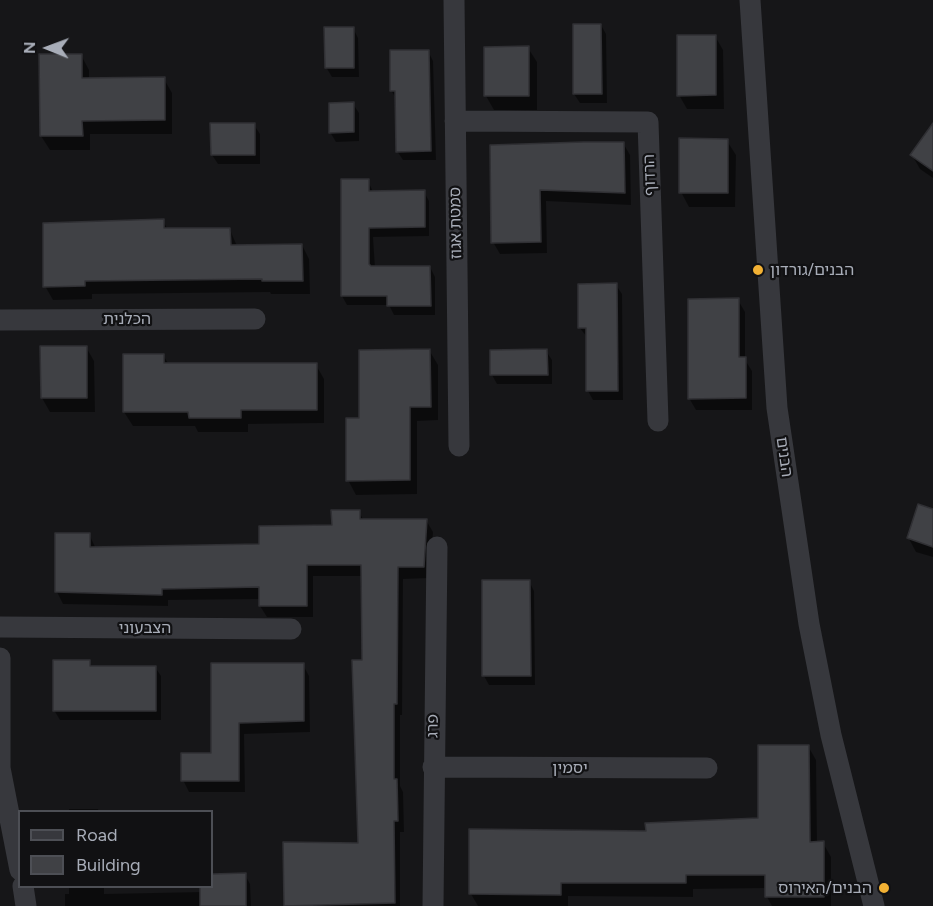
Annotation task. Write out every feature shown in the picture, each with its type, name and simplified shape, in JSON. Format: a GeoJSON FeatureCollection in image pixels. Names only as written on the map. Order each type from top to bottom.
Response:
{"type":"FeatureCollection","features":[{"type":"Feature","properties":{"kind":"street","name":"סמטת אגוז"},"geometry":{"type":"LineString","coordinates":[[454,0],[459,446]]}},
{"type":"Feature","properties":{"kind":"street","name":"הבנים"},"geometry":{"type":"LineString","coordinates":[[750,0],[777,408],[808,613],[831,735],[874,906]]}},
{"type":"Feature","properties":{"kind":"street","name":"הרדוף"},"geometry":{"type":"LineString","coordinates":[[455,121],[648,122],[658,421]]}},
{"type":"Feature","properties":{"kind":"street","name":"הכלנית"},"geometry":{"type":"LineString","coordinates":[[0,320],[255,319]]}},
{"type":"Feature","properties":{"kind":"street","name":"פרג"},"geometry":{"type":"LineString","coordinates":[[433,906],[436,547]]}},
{"type":"Feature","properties":{"kind":"street","name":"הצבעוני"},"geometry":{"type":"LineString","coordinates":[[0,627],[291,628]]}},
{"type":"Feature","properties":{"kind":"street"},"geometry":{"type":"LineString","coordinates":[[0,658],[0,768],[18,860]]}},
{"type":"Feature","properties":{"kind":"street","name":"יסמין"},"geometry":{"type":"LineString","coordinates":[[433,767],[707,768]]}},
{"type":"Feature","properties":{"kind":"street"},"geometry":{"type":"LineString","coordinates":[[23,888],[26,906]]}},
{"type":"Feature","properties":{"kind":"building"},"geometry":{"type":"Polygon","coordinates":[[[573,24],[601,24],[602,94],[573,94],[573,24]]]}},
{"type":"Feature","properties":{"kind":"building"},"geometry":{"type":"Polygon","coordinates":[[[324,27],[354,27],[354,68],[325,68],[324,27]]]}},
{"type":"Feature","properties":{"kind":"building"},"geometry":{"type":"Polygon","coordinates":[[[677,35],[716,35],[716,95],[677,96],[677,35]]]}},
{"type":"Feature","properties":{"kind":"building"},"geometry":{"type":"Polygon","coordinates":[[[529,46],[529,96],[484,96],[484,47],[529,46]]]}},
{"type":"Feature","properties":{"kind":"building"},"geometry":{"type":"Polygon","coordinates":[[[390,50],[429,50],[431,151],[396,152],[395,91],[390,91],[390,50]]]}},
{"type":"Feature","properties":{"kind":"building"},"geometry":{"type":"Polygon","coordinates":[[[39,54],[82,54],[82,78],[165,77],[165,120],[82,121],[83,136],[40,136],[39,54]]]}},
{"type":"Feature","properties":{"kind":"building"},"geometry":{"type":"Polygon","coordinates":[[[354,102],[354,132],[329,133],[329,103],[354,102]]]}},
{"type":"Feature","properties":{"kind":"building"},"geometry":{"type":"Polygon","coordinates":[[[210,123],[255,123],[255,155],[211,155],[210,123]]]}},
{"type":"Feature","properties":{"kind":"building"},"geometry":{"type":"Polygon","coordinates":[[[933,123],[933,171],[910,155],[933,123]]]}},
{"type":"Feature","properties":{"kind":"building"},"geometry":{"type":"Polygon","coordinates":[[[679,138],[728,139],[728,193],[679,193],[679,138]]]}},
{"type":"Feature","properties":{"kind":"building"},"geometry":{"type":"Polygon","coordinates":[[[624,142],[625,193],[540,190],[541,242],[491,243],[490,145],[624,142]]]}},
{"type":"Feature","properties":{"kind":"building"},"geometry":{"type":"Polygon","coordinates":[[[341,179],[369,179],[369,191],[425,190],[425,227],[369,228],[369,264],[371,266],[430,266],[431,306],[387,306],[387,296],[341,296],[341,179]]]}},
{"type":"Feature","properties":{"kind":"building"},"geometry":{"type":"Polygon","coordinates":[[[164,219],[164,228],[230,228],[231,245],[302,244],[303,281],[262,281],[262,279],[85,281],[85,286],[43,287],[43,223],[164,219]]]}},
{"type":"Feature","properties":{"kind":"building"},"geometry":{"type":"Polygon","coordinates":[[[617,283],[618,391],[586,391],[586,328],[578,328],[578,284],[617,283]]]}},
{"type":"Feature","properties":{"kind":"building"},"geometry":{"type":"Polygon","coordinates":[[[739,298],[739,357],[746,357],[746,398],[688,399],[688,299],[739,298]]]}},
{"type":"Feature","properties":{"kind":"building"},"geometry":{"type":"Polygon","coordinates":[[[40,346],[87,346],[87,398],[41,398],[40,346]]]}},
{"type":"Feature","properties":{"kind":"building"},"geometry":{"type":"Polygon","coordinates":[[[430,349],[431,407],[410,407],[410,480],[346,481],[346,418],[359,418],[359,350],[430,349]]]}},
{"type":"Feature","properties":{"kind":"building"},"geometry":{"type":"Polygon","coordinates":[[[547,349],[548,375],[490,375],[490,350],[547,349]]]}},
{"type":"Feature","properties":{"kind":"building"},"geometry":{"type":"Polygon","coordinates":[[[123,354],[164,354],[164,363],[317,363],[317,410],[241,410],[241,418],[189,418],[188,412],[123,412],[123,354]]]}},
{"type":"Feature","properties":{"kind":"building"},"geometry":{"type":"Polygon","coordinates":[[[918,504],[933,509],[933,547],[907,538],[918,504]]]}},
{"type":"Feature","properties":{"kind":"building"},"geometry":{"type":"Polygon","coordinates":[[[331,510],[360,510],[360,519],[427,519],[424,567],[398,567],[397,704],[394,704],[394,779],[397,779],[398,821],[394,821],[395,903],[284,906],[283,842],[358,843],[352,660],[362,660],[361,565],[307,565],[307,606],[259,606],[259,587],[162,589],[162,595],[55,592],[55,533],[90,533],[90,547],[259,544],[259,526],[332,525],[331,510]]]}},
{"type":"Feature","properties":{"kind":"building"},"geometry":{"type":"Polygon","coordinates":[[[482,580],[530,580],[531,676],[482,676],[482,580]]]}},
{"type":"Feature","properties":{"kind":"building"},"geometry":{"type":"Polygon","coordinates":[[[53,660],[90,660],[90,666],[156,666],[156,711],[53,711],[53,660]]]}},
{"type":"Feature","properties":{"kind":"building"},"geometry":{"type":"Polygon","coordinates":[[[211,663],[304,663],[304,721],[239,723],[239,781],[181,781],[181,753],[211,753],[211,663]]]}},
{"type":"Feature","properties":{"kind":"building"},"geometry":{"type":"Polygon","coordinates":[[[758,745],[809,745],[810,842],[824,841],[824,897],[765,897],[765,875],[686,875],[686,883],[561,883],[561,895],[469,894],[469,829],[646,831],[645,823],[758,818],[758,745]]]}},
{"type":"Feature","properties":{"kind":"building"},"geometry":{"type":"Polygon","coordinates":[[[246,873],[246,906],[200,906],[200,888],[213,888],[213,874],[246,873]]]}},
{"type":"Feature","properties":{"kind":"place","name":"הבנים/גורדון"},"geometry":{"type":"Point","coordinates":[758,270]}},
{"type":"Feature","properties":{"kind":"place","name":"הבנים/האירוס"},"geometry":{"type":"Point","coordinates":[884,888]}}]}
